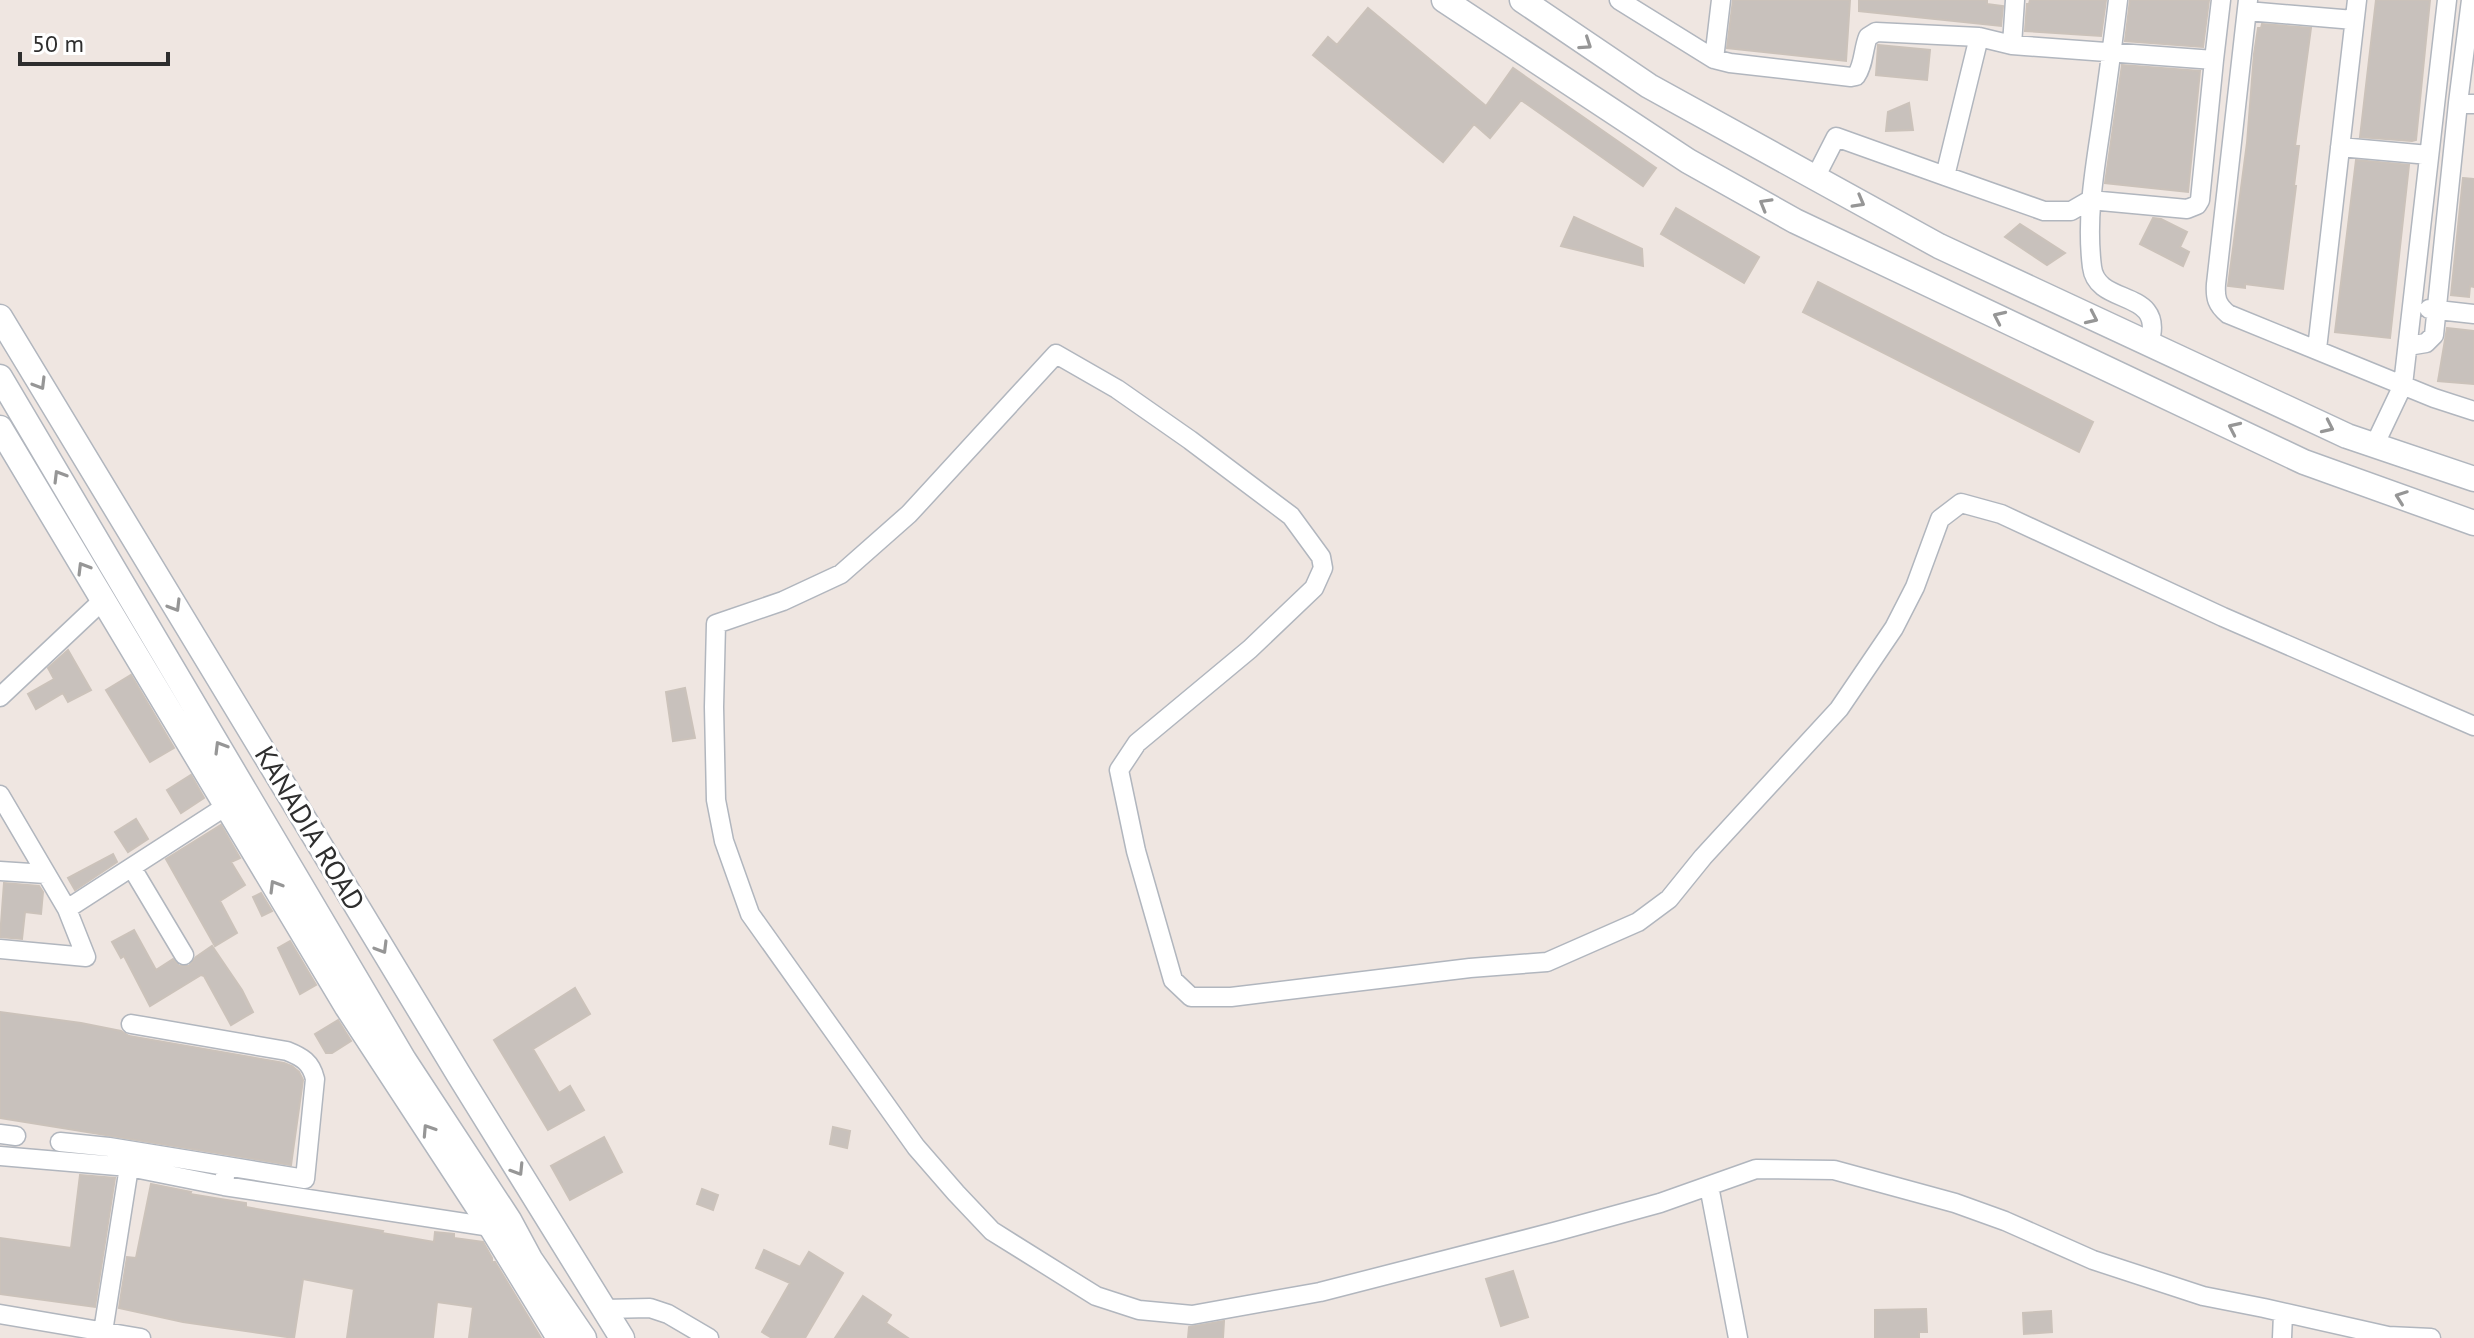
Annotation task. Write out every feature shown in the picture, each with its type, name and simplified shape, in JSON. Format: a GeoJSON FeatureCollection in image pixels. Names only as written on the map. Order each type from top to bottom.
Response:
{"type":"FeatureCollection","features":[{"type":"Feature","properties":{"kind":"street"},"geometry":{"type":"LineString","coordinates":[[1444,0],[1688,161],[1795,221],[2304,462],[2474,523]]}},
{"type":"Feature","properties":{"kind":"street"},"geometry":{"type":"LineString","coordinates":[[1522,0],[1649,86],[1939,246],[2347,436],[2474,479]]}},
{"type":"Feature","properties":{"kind":"street"},"geometry":{"type":"LineString","coordinates":[[1619,0],[1714,59],[1851,77],[1860,71],[1868,37],[1876,32],[1979,37],[2012,45],[2214,60]]}},
{"type":"Feature","properties":{"kind":"street"},"geometry":{"type":"LineString","coordinates":[[1714,59],[1721,0]]}},
{"type":"Feature","properties":{"kind":"street"},"geometry":{"type":"LineString","coordinates":[[2012,45],[2015,0]]}},
{"type":"Feature","properties":{"kind":"street"},"geometry":{"type":"LineString","coordinates":[[2118,0],[2090,200],[2092,269],[2094,277],[2104,287],[2144,307],[2151,316],[2149,344]]}},
{"type":"Feature","properties":{"kind":"street"},"geometry":{"type":"LineString","coordinates":[[1815,178],[1836,137],[2044,211],[2071,211],[2090,200],[2187,209],[2197,205],[2221,0]]}},
{"type":"Feature","properties":{"kind":"street"},"geometry":{"type":"LineString","coordinates":[[2317,349],[2357,0]]}},
{"type":"Feature","properties":{"kind":"street"},"geometry":{"type":"LineString","coordinates":[[2374,446],[2403,385],[2447,0]]}},
{"type":"Feature","properties":{"kind":"street"},"geometry":{"type":"LineString","coordinates":[[2408,346],[2426,343],[2434,335],[2466,103],[2471,0]]}},
{"type":"Feature","properties":{"kind":"street"},"geometry":{"type":"LineString","coordinates":[[2354,20],[2247,5],[2215,297],[2228,314],[2474,411]]}},
{"type":"Feature","properties":{"kind":"street"},"geometry":{"type":"LineString","coordinates":[[1945,176],[1979,37]]}},
{"type":"Feature","properties":{"kind":"street"},"geometry":{"type":"LineString","coordinates":[[2340,147],[2429,155]]}},
{"type":"Feature","properties":{"kind":"street"},"geometry":{"type":"LineString","coordinates":[[2412,307],[2474,314]]}},
{"type":"Feature","properties":{"kind":"street","name":"KANADIA ROAD"},"geometry":{"type":"LineString","coordinates":[[0,317],[622,1338]]}},
{"type":"Feature","properties":{"kind":"street"},"geometry":{"type":"LineString","coordinates":[[2431,1338],[2388,1337],[2178,1289],[2093,1260],[2005,1221],[1955,1203],[1834,1170],[1756,1169],[1660,1203],[1554,1232],[1320,1292],[1192,1315],[1139,1310],[1096,1296],[992,1231],[956,1193],[916,1147],[750,914],[724,841],[716,800],[716,624],[783,601],[841,574],[909,514],[1056,354],[1117,389],[1291,516],[1321,557],[1323,568],[1314,588],[1250,649],[1137,743],[1119,770],[1136,851],[1173,980],[1191,997],[1231,997],[1441,971],[1547,962],[1638,922],[1669,899],[1703,857],[1839,709],[1894,628],[1915,587],[1940,519],[1961,503],[2001,514],[2223,617],[2474,726]]}},
{"type":"Feature","properties":{"kind":"street","name":"KANADIA ROAD"},"geometry":{"type":"LineString","coordinates":[[0,377],[309,921],[404,1060],[500,1223],[530,1259],[584,1338]]}},
{"type":"Feature","properties":{"kind":"street"},"geometry":{"type":"LineString","coordinates":[[0,428],[102,601],[237,799],[67,909]]}},
{"type":"Feature","properties":{"kind":"street"},"geometry":{"type":"LineString","coordinates":[[0,697],[102,601]]}},
{"type":"Feature","properties":{"kind":"street"},"geometry":{"type":"LineString","coordinates":[[0,795],[67,909],[86,957],[0,949]]}},
{"type":"Feature","properties":{"kind":"street"},"geometry":{"type":"LineString","coordinates":[[132,868],[184,955]]}},
{"type":"Feature","properties":{"kind":"street"},"geometry":{"type":"LineString","coordinates":[[0,871],[46,874]]}},
{"type":"Feature","properties":{"kind":"street"},"geometry":{"type":"LineString","coordinates":[[0,1156],[108,1156],[226,1166],[305,1179],[315,1079],[312,1068],[304,1058],[287,1051],[131,1024]]}},
{"type":"Feature","properties":{"kind":"street"},"geometry":{"type":"LineString","coordinates":[[60,1142],[108,1156],[129,1167],[224,1186],[500,1223],[559,1338]]}},
{"type":"Feature","properties":{"kind":"street"},"geometry":{"type":"LineString","coordinates":[[224,1186],[226,1166]]}},
{"type":"Feature","properties":{"kind":"street"},"geometry":{"type":"LineString","coordinates":[[102,1335],[129,1167]]}},
{"type":"Feature","properties":{"kind":"street"},"geometry":{"type":"LineString","coordinates":[[1709,1186],[1738,1338]]}},
{"type":"Feature","properties":{"kind":"street"},"geometry":{"type":"LineString","coordinates":[[604,1309],[650,1308],[668,1314],[709,1338]]}},
{"type":"Feature","properties":{"kind":"street"},"geometry":{"type":"LineString","coordinates":[[0,1314],[102,1335],[141,1338]]}},
{"type":"Feature","properties":{"kind":"street"},"geometry":{"type":"LineString","coordinates":[[2282,1338],[2283,1314]]}},
{"type":"Feature","properties":{"kind":"building"},"geometry":{"type":"Polygon","coordinates":[[[1733,0],[1850,0],[1846,61],[1727,48],[1733,0]]]}},
{"type":"Feature","properties":{"kind":"building"},"geometry":{"type":"Polygon","coordinates":[[[1859,0],[1987,0],[1987,4],[2003,6],[2001,26],[1859,11],[1859,0]]]}},
{"type":"Feature","properties":{"kind":"building"},"geometry":{"type":"Polygon","coordinates":[[[2030,0],[2106,0],[2101,36],[2025,31],[2030,0]]]}},
{"type":"Feature","properties":{"kind":"building"},"geometry":{"type":"Polygon","coordinates":[[[2130,0],[2209,0],[2203,47],[2125,41],[2130,0]]]}},
{"type":"Feature","properties":{"kind":"building"},"geometry":{"type":"Polygon","coordinates":[[[2376,0],[2430,0],[2416,140],[2360,137],[2376,0]]]}},
{"type":"Feature","properties":{"kind":"building"},"geometry":{"type":"Polygon","coordinates":[[[1368,8],[1486,106],[1513,68],[1656,168],[1643,186],[1521,100],[1490,138],[1474,124],[1443,162],[1313,55],[1328,37],[1337,45],[1368,8]]]}},
{"type":"Feature","properties":{"kind":"building"},"geometry":{"type":"Polygon","coordinates":[[[2262,24],[2311,28],[2295,146],[2299,146],[2296,186],[2283,289],[2245,284],[2245,288],[2228,286],[2247,143],[2254,54],[2258,28],[2262,24]]]}},
{"type":"Feature","properties":{"kind":"building"},"geometry":{"type":"Polygon","coordinates":[[[1878,45],[1930,50],[1927,80],[1876,75],[1878,45]]]}},
{"type":"Feature","properties":{"kind":"building"},"geometry":{"type":"Polygon","coordinates":[[[2122,65],[2200,71],[2188,192],[2105,183],[2122,65]]]}},
{"type":"Feature","properties":{"kind":"building"},"geometry":{"type":"Polygon","coordinates":[[[1909,103],[1913,130],[1886,131],[1888,112],[1909,103]]]}},
{"type":"Feature","properties":{"kind":"building"},"geometry":{"type":"Polygon","coordinates":[[[2356,160],[2409,165],[2390,338],[2335,332],[2356,160]]]}},
{"type":"Feature","properties":{"kind":"building"},"geometry":{"type":"Polygon","coordinates":[[[2463,178],[2474,179],[2474,287],[2470,286],[2469,297],[2451,295],[2463,178]]]}},
{"type":"Feature","properties":{"kind":"building"},"geometry":{"type":"Polygon","coordinates":[[[1676,208],[1759,257],[1744,283],[1661,234],[1676,208]]]}},
{"type":"Feature","properties":{"kind":"building"},"geometry":{"type":"Polygon","coordinates":[[[1574,217],[1642,249],[1643,266],[1561,246],[1574,217]]]}},
{"type":"Feature","properties":{"kind":"building"},"geometry":{"type":"Polygon","coordinates":[[[2153,218],[2187,232],[2180,247],[2189,252],[2183,266],[2140,244],[2153,218]]]}},
{"type":"Feature","properties":{"kind":"building"},"geometry":{"type":"Polygon","coordinates":[[[2020,224],[2065,253],[2047,265],[2005,237],[2020,224]]]}},
{"type":"Feature","properties":{"kind":"building"},"geometry":{"type":"Polygon","coordinates":[[[1818,282],[2093,422],[2079,452],[1803,312],[1818,282]]]}},
{"type":"Feature","properties":{"kind":"building"},"geometry":{"type":"Polygon","coordinates":[[[2447,328],[2474,331],[2474,384],[2438,381],[2447,328]]]}},
{"type":"Feature","properties":{"kind":"building"},"geometry":{"type":"Polygon","coordinates":[[[68,650],[91,690],[68,702],[63,693],[36,709],[28,694],[54,679],[48,668],[68,650]]]}},
{"type":"Feature","properties":{"kind":"building"},"geometry":{"type":"Polygon","coordinates":[[[131,675],[174,748],[150,762],[106,690],[131,675]]]}},
{"type":"Feature","properties":{"kind":"building"},"geometry":{"type":"Polygon","coordinates":[[[685,688],[695,738],[673,741],[666,692],[685,688]]]}},
{"type":"Feature","properties":{"kind":"building"},"geometry":{"type":"Polygon","coordinates":[[[191,775],[204,798],[181,813],[167,790],[191,775]]]}},
{"type":"Feature","properties":{"kind":"building"},"geometry":{"type":"Polygon","coordinates":[[[136,819],[148,839],[128,852],[115,832],[136,819]]]}},
{"type":"Feature","properties":{"kind":"building"},"geometry":{"type":"Polygon","coordinates":[[[221,825],[240,858],[231,862],[245,885],[220,901],[237,933],[215,946],[166,859],[221,825]]]}},
{"type":"Feature","properties":{"kind":"building"},"geometry":{"type":"Polygon","coordinates":[[[113,854],[117,862],[75,890],[68,878],[113,854]]]}},
{"type":"Feature","properties":{"kind":"building"},"geometry":{"type":"Polygon","coordinates":[[[4,883],[39,886],[43,892],[41,914],[25,912],[22,939],[0,937],[4,883]]]}},
{"type":"Feature","properties":{"kind":"building"},"geometry":{"type":"Polygon","coordinates":[[[261,893],[272,911],[262,916],[253,897],[261,893]]]}},
{"type":"Feature","properties":{"kind":"building"},"geometry":{"type":"Polygon","coordinates":[[[134,930],[156,970],[173,959],[179,966],[189,966],[212,946],[253,1012],[231,1025],[201,975],[150,1006],[124,956],[121,958],[112,942],[134,930]]]}},
{"type":"Feature","properties":{"kind":"building"},"geometry":{"type":"Polygon","coordinates":[[[290,941],[316,985],[300,994],[278,948],[290,941]]]}},
{"type":"Feature","properties":{"kind":"building"},"geometry":{"type":"Polygon","coordinates":[[[575,988],[590,1014],[533,1049],[559,1093],[570,1086],[584,1110],[548,1130],[494,1040],[575,988]]]}},
{"type":"Feature","properties":{"kind":"building"},"geometry":{"type":"Polygon","coordinates":[[[0,1012],[81,1023],[121,1031],[129,1036],[292,1066],[303,1080],[291,1165],[0,1118],[0,1012]]]}},
{"type":"Feature","properties":{"kind":"building"},"geometry":{"type":"Polygon","coordinates":[[[338,1020],[351,1041],[332,1053],[326,1053],[315,1034],[338,1020]]]}},
{"type":"Feature","properties":{"kind":"building"},"geometry":{"type":"Polygon","coordinates":[[[833,1127],[850,1131],[847,1148],[830,1144],[833,1127]]]}},
{"type":"Feature","properties":{"kind":"building"},"geometry":{"type":"Polygon","coordinates":[[[604,1137],[622,1172],[570,1200],[551,1166],[604,1137]]]}},
{"type":"Feature","properties":{"kind":"building"},"geometry":{"type":"Polygon","coordinates":[[[80,1175],[115,1178],[95,1307],[0,1294],[0,1238],[71,1248],[80,1175]]]}},
{"type":"Feature","properties":{"kind":"building"},"geometry":{"type":"Polygon","coordinates":[[[151,1184],[246,1203],[246,1207],[382,1233],[434,1242],[435,1232],[483,1242],[492,1262],[495,1262],[541,1338],[469,1338],[473,1307],[437,1302],[433,1338],[347,1338],[354,1289],[303,1279],[294,1338],[183,1322],[119,1308],[127,1257],[136,1258],[151,1184]]]}},
{"type":"Feature","properties":{"kind":"building"},"geometry":{"type":"Polygon","coordinates":[[[702,1189],[718,1195],[713,1210],[697,1204],[702,1189]]]}},
{"type":"Feature","properties":{"kind":"building"},"geometry":{"type":"Polygon","coordinates":[[[764,1250],[800,1267],[809,1252],[843,1273],[805,1338],[772,1338],[762,1332],[790,1283],[756,1268],[764,1250]]]}},
{"type":"Feature","properties":{"kind":"building"},"geometry":{"type":"Polygon","coordinates":[[[1513,1271],[1528,1317],[1501,1326],[1486,1279],[1513,1271]]]}},
{"type":"Feature","properties":{"kind":"building"},"geometry":{"type":"Polygon","coordinates":[[[863,1296],[891,1315],[886,1323],[908,1338],[835,1338],[863,1296]]]}},
{"type":"Feature","properties":{"kind":"building"},"geometry":{"type":"Polygon","coordinates":[[[1926,1309],[1927,1332],[1919,1332],[1919,1338],[1875,1338],[1875,1310],[1926,1309]]]}},
{"type":"Feature","properties":{"kind":"building"},"geometry":{"type":"Polygon","coordinates":[[[2051,1311],[2052,1332],[2024,1334],[2023,1313],[2051,1311]]]}},
{"type":"Feature","properties":{"kind":"building"},"geometry":{"type":"Polygon","coordinates":[[[1224,1321],[1223,1338],[1188,1338],[1189,1327],[1224,1321]]]}}]}
